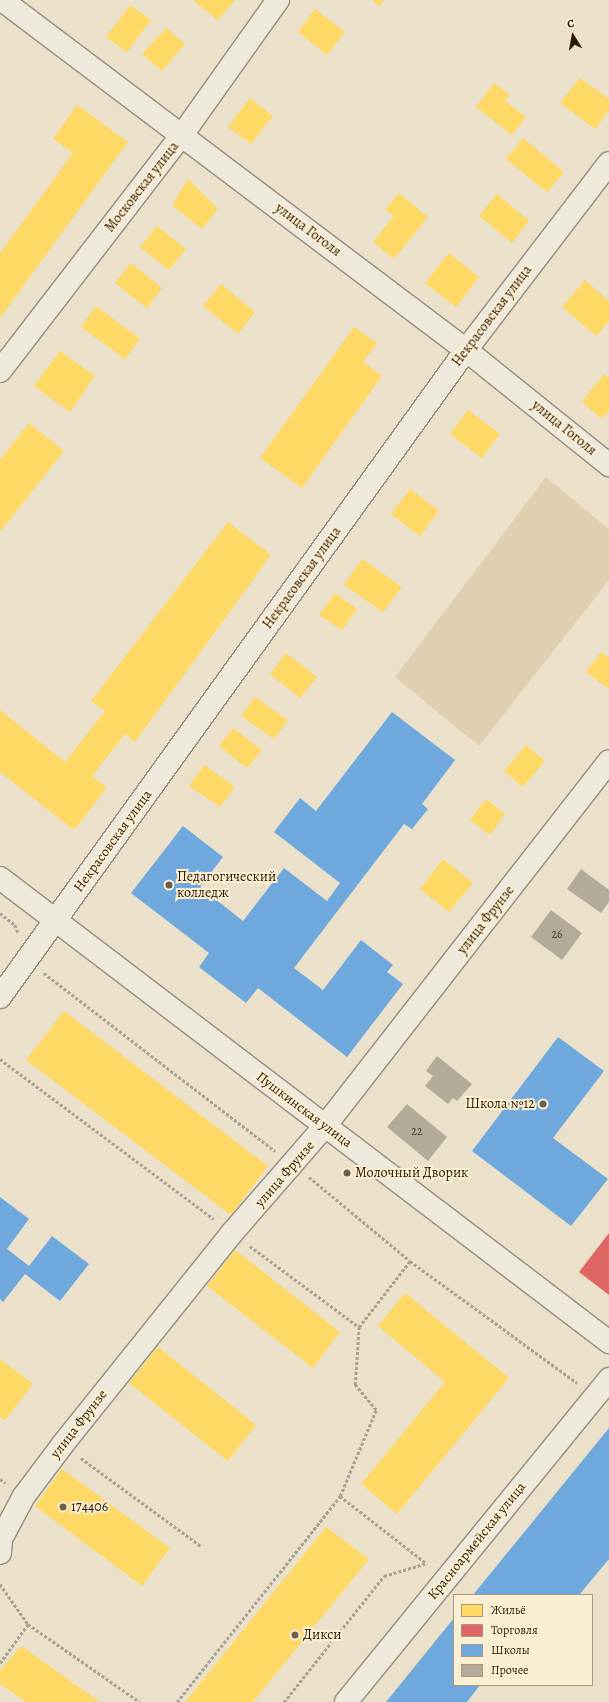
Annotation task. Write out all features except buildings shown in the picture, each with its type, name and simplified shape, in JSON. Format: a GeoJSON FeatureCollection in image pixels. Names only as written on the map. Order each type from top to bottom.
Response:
{"type":"FeatureCollection","features":[{"type":"Feature","properties":{"kind":"street","name":"улица Гоголя"},"geometry":{"type":"LineString","coordinates":[[2,0],[466,350],[609,465]]}},
{"type":"Feature","properties":{"kind":"street","name":"Московская улица"},"geometry":{"type":"LineString","coordinates":[[0,371],[182,135],[278,0]]}},
{"type":"Feature","properties":{"kind":"street","name":"Некрасовская улица"},"geometry":{"type":"LineString","coordinates":[[0,997],[466,350],[609,163]]}},
{"type":"Feature","properties":{"kind":"street","name":"улица Фрунзе"},"geometry":{"type":"LineString","coordinates":[[0,1553],[1,1539],[24,1496],[63,1444],[232,1233],[293,1165],[325,1126],[609,761]]}},
{"type":"Feature","properties":{"kind":"street","name":"Пушкинская улица"},"geometry":{"type":"LineString","coordinates":[[0,878],[609,1342]]}},
{"type":"Feature","properties":{"kind":"street","name":"Красноармейская улица"},"geometry":{"type":"LineString","coordinates":[[346,1702],[609,1379]]}},
{"type":"Feature","properties":{"kind":"path"},"geometry":{"type":"LineString","coordinates":[[27,960],[293,1165],[410,1261],[595,1397]]}},
{"type":"Feature","properties":{"kind":"path"},"geometry":{"type":"LineString","coordinates":[[0,1059],[359,1327]]}},
{"type":"Feature","properties":{"kind":"path"},"geometry":{"type":"LineString","coordinates":[[177,1702],[340,1496],[376,1410],[356,1385],[359,1327],[410,1261]]}},
{"type":"Feature","properties":{"kind":"path"},"geometry":{"type":"LineString","coordinates":[[63,1444],[201,1546]]}},
{"type":"Feature","properties":{"kind":"path"},"geometry":{"type":"LineString","coordinates":[[284,1702],[384,1576],[427,1563],[340,1496]]}},
{"type":"Feature","properties":{"kind":"path"},"geometry":{"type":"LineString","coordinates":[[0,1584],[28,1624],[140,1702]]}},
{"type":"Feature","properties":{"kind":"path"},"geometry":{"type":"LineString","coordinates":[[0,1663],[28,1624]]}},
{"type":"Feature","properties":{"kind":"shaded area"},"geometry":{"type":"Polygon","coordinates":[[[546,477],[609,529],[609,580],[479,746],[395,677],[546,477]]]}},
{"type":"Feature","properties":{"kind":"place","name":"Педагогический колледж"},"geometry":{"type":"Point","coordinates":[169,885]}},
{"type":"Feature","properties":{"kind":"place","name":"Школа №12"},"geometry":{"type":"Point","coordinates":[543,1104]}},
{"type":"Feature","properties":{"kind":"place","name":"Молочный Дворик"},"geometry":{"type":"Point","coordinates":[347,1173]}},
{"type":"Feature","properties":{"kind":"place","name":"174406"},"geometry":{"type":"Point","coordinates":[63,1507]}},
{"type":"Feature","properties":{"kind":"place","name":"Дикси"},"geometry":{"type":"Point","coordinates":[295,1635]}}]}
